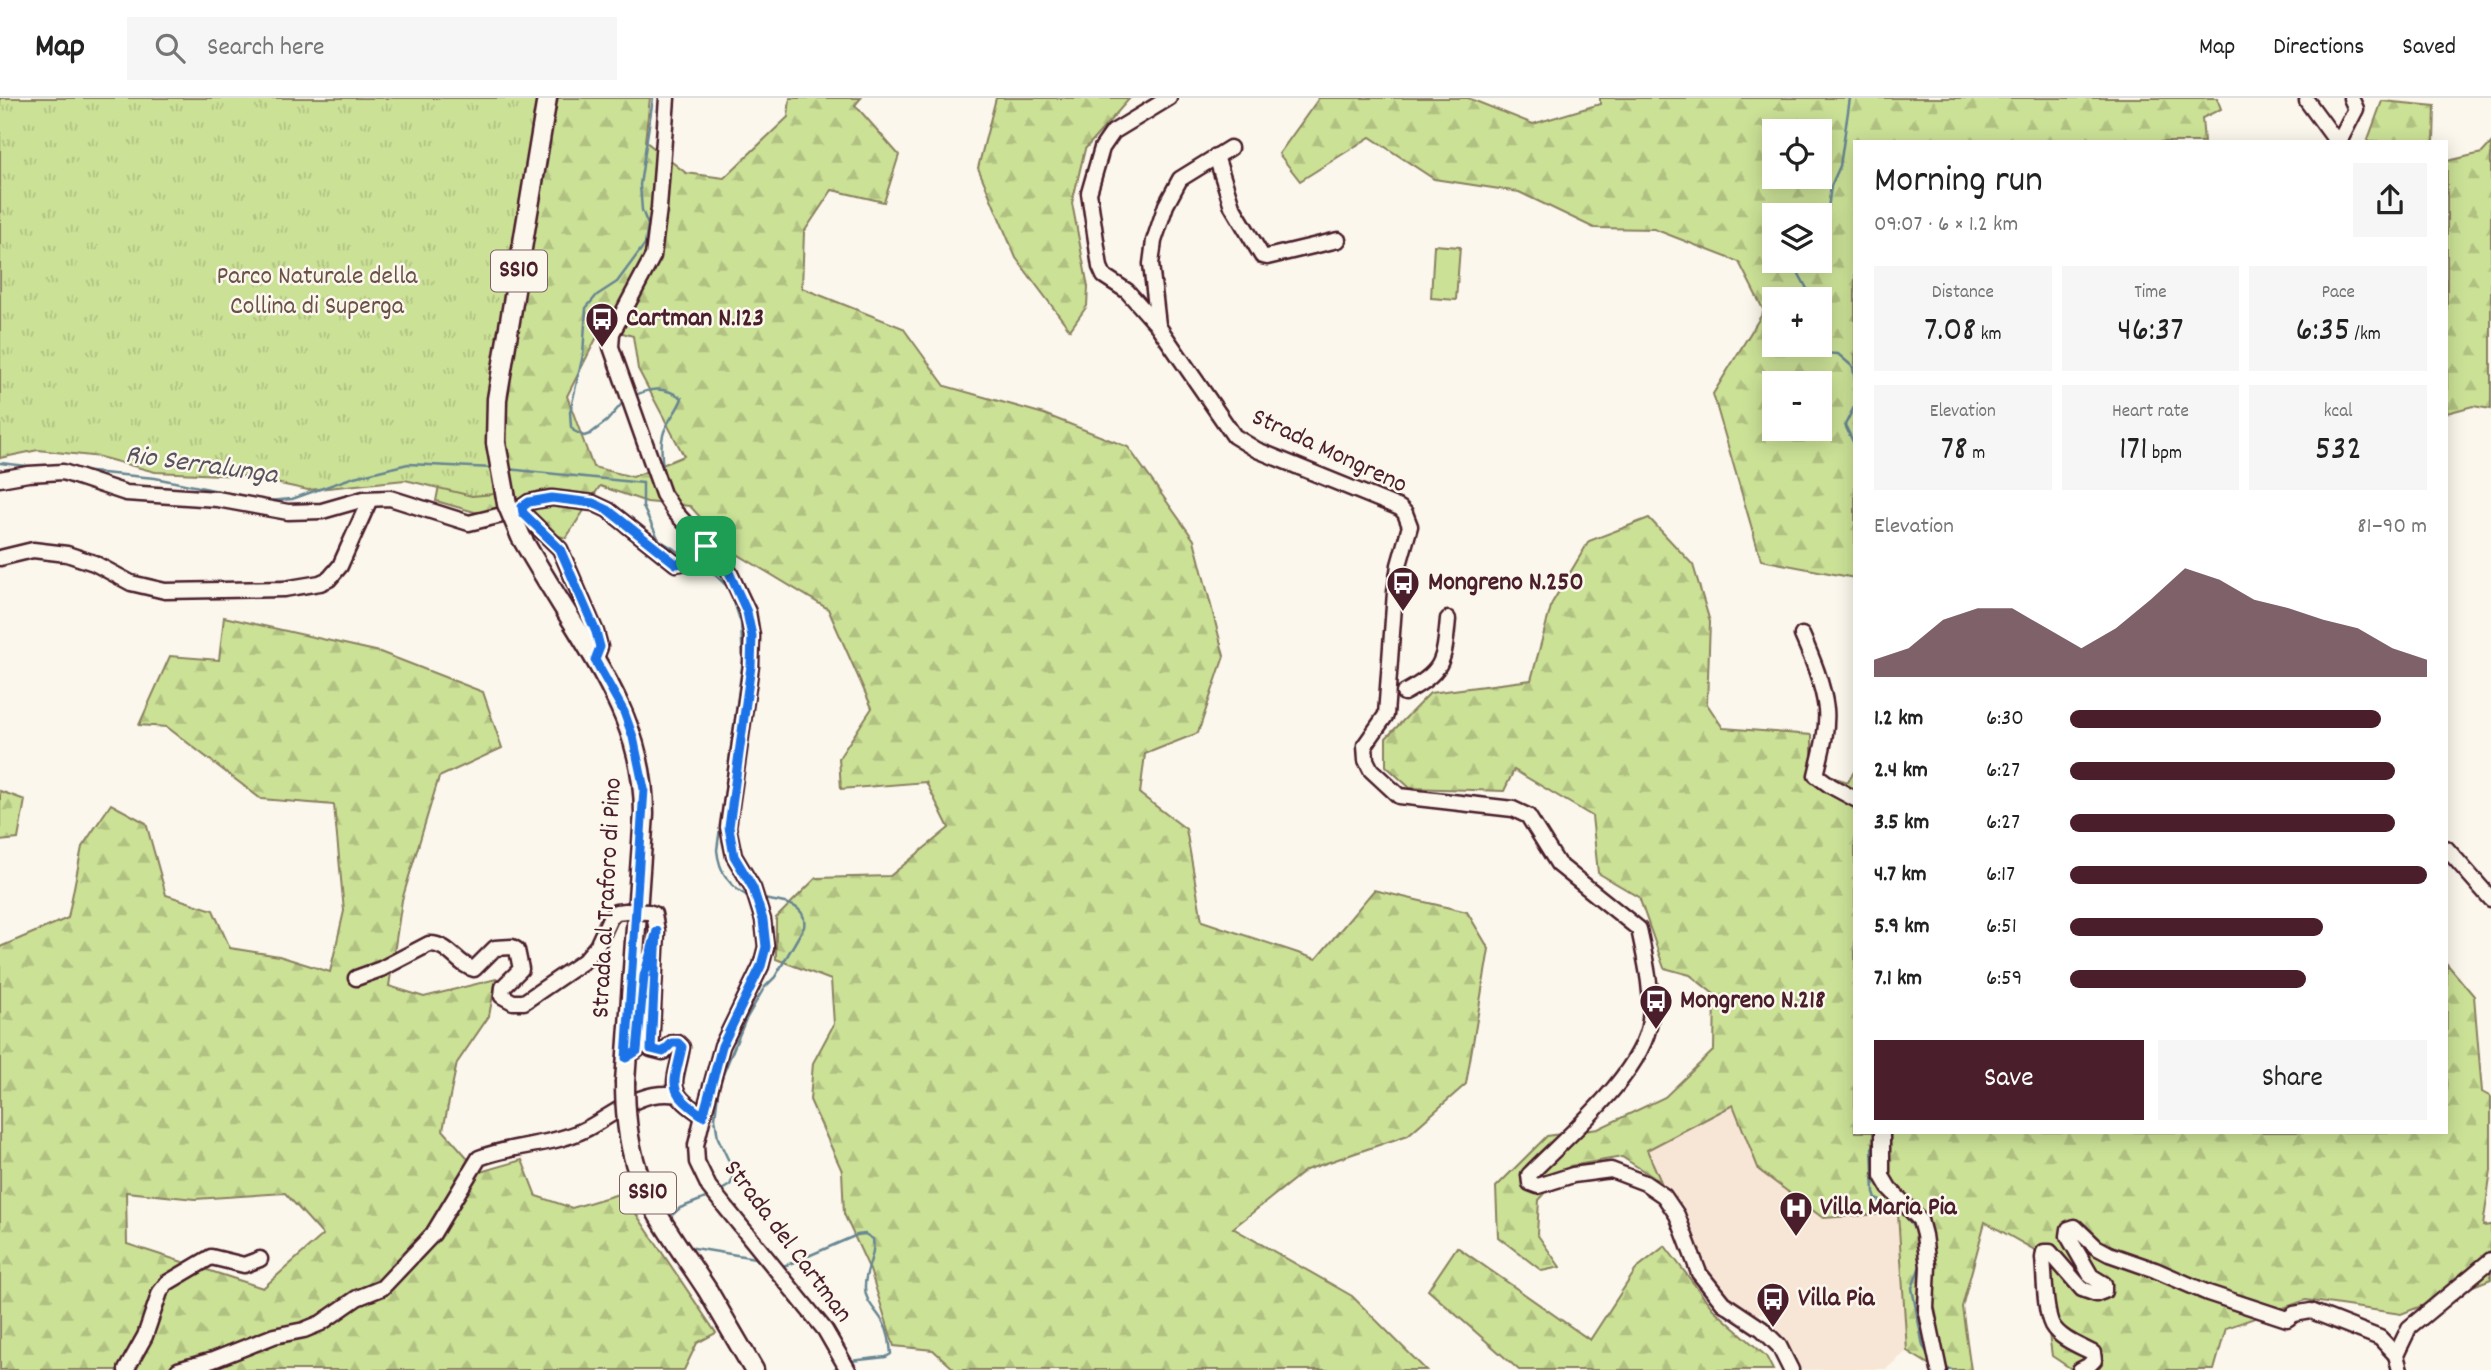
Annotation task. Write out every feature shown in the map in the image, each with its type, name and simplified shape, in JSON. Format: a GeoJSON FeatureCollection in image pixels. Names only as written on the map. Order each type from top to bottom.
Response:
{"type":"FeatureCollection","features":[{"type":"Feature","properties":{"kind":"main road","name":"Strada al Traforo di Pino"},"geometry":{"type":"LineString","coordinates":[[547,98],[497,399],[496,443],[507,504],[521,537],[624,712],[633,737],[644,789],[625,1082],[625,1118],[635,1165],[657,1210],[754,1370]]}},
{"type":"Feature","properties":{"kind":"street","name":"Strada del Cartman"},"geometry":{"type":"LineString","coordinates":[[667,98],[653,256],[612,333],[611,346],[663,494],[696,554]]}},
{"type":"Feature","properties":{"kind":"street","name":"Strada Mongreno"},"geometry":{"type":"LineString","coordinates":[[1169,98],[1113,132],[1102,148],[1090,193],[1100,267],[1104,276],[1127,291],[1158,326],[1225,426],[1246,445],[1393,505],[1405,513],[1410,526],[1395,592],[1386,715],[1365,746],[1366,760],[1371,770],[1399,796],[1513,808],[1528,816],[1558,864],[1639,929],[1650,987],[1650,1021],[1643,1044],[1620,1083],[1529,1175],[1530,1183],[1538,1186],[1573,1175],[1611,1170],[1645,1183],[1664,1196],[1677,1215],[1699,1273],[1723,1303],[1762,1329],[1779,1346],[1791,1370]]}},
{"type":"Feature","properties":{"kind":"street"},"geometry":{"type":"LineString","coordinates":[[2339,140],[2356,109],[2351,98]]}},
{"type":"Feature","properties":{"kind":"street"},"geometry":{"type":"LineString","coordinates":[[2307,101],[2336,140]]}},
{"type":"Feature","properties":{"kind":"street"},"geometry":{"type":"LineString","coordinates":[[1158,326],[1150,264],[1154,241],[1166,205],[1180,179],[1230,148]]}},
{"type":"Feature","properties":{"kind":"street"},"geometry":{"type":"LineString","coordinates":[[1216,156],[1232,206],[1262,256],[1338,240]]}},
{"type":"Feature","properties":{"kind":"street","name":"Strada del Cartman"},"geometry":{"type":"LineString","coordinates":[[0,480],[28,474],[63,472],[125,492],[217,499],[288,512],[322,511],[370,499],[390,498],[469,523],[502,515],[529,502],[552,498],[593,503],[608,510],[676,564],[696,554],[724,561],[747,612],[752,636],[751,666],[729,827],[734,856],[753,888],[763,920],[766,947],[761,966],[722,1046],[696,1145],[697,1162],[709,1187],[788,1283],[840,1354],[848,1370]]}},
{"type":"Feature","properties":{"kind":"street"},"geometry":{"type":"LineString","coordinates":[[0,558],[33,550],[67,554],[94,563],[131,583],[165,591],[284,589],[329,579],[340,566],[370,499]]}},
{"type":"Feature","properties":{"kind":"street"},"geometry":{"type":"LineString","coordinates":[[522,507],[523,513],[560,549],[596,632],[600,647],[595,660]]}},
{"type":"Feature","properties":{"kind":"street"},"geometry":{"type":"LineString","coordinates":[[1387,704],[1426,680],[1442,662],[1448,619]]}},
{"type":"Feature","properties":{"kind":"street"},"geometry":{"type":"LineString","coordinates":[[1802,635],[1826,709],[1816,775],[1853,798]]}},
{"type":"Feature","properties":{"kind":"street"},"geometry":{"type":"LineString","coordinates":[[2448,850],[2491,899]]}},
{"type":"Feature","properties":{"kind":"street"},"geometry":{"type":"LineString","coordinates":[[356,978],[381,969],[429,944],[443,947],[466,966],[474,969],[495,948],[512,947],[517,950],[521,968],[503,987],[502,996],[513,1002],[524,1002],[584,961],[597,946],[610,918],[616,912],[654,914],[657,931],[651,1049],[663,1052],[672,1043],[678,1043],[682,1047],[673,1086],[678,1095],[703,1116]]}},
{"type":"Feature","properties":{"kind":"street"},"geometry":{"type":"LineString","coordinates":[[626,1058],[637,1051],[644,976],[657,931]]}},
{"type":"Feature","properties":{"kind":"street"},"geometry":{"type":"LineString","coordinates":[[178,1370],[213,1360],[274,1336],[304,1330],[321,1323],[357,1298],[382,1288],[433,1234],[479,1158],[568,1136],[588,1128],[614,1110],[636,1100],[667,1093],[678,1095]]}},
{"type":"Feature","properties":{"kind":"street"},"geometry":{"type":"LineString","coordinates":[[1882,1134],[1882,1176],[1889,1188],[1920,1220],[1924,1235],[1928,1266],[1926,1308],[1939,1370]]}},
{"type":"Feature","properties":{"kind":"street"},"geometry":{"type":"LineString","coordinates":[[2080,1370],[2094,1360],[2093,1353],[2066,1339],[2053,1326],[2049,1314],[2043,1258],[2044,1252],[2050,1252],[2082,1289],[2096,1294],[2104,1291],[2104,1284],[2091,1276],[2068,1236],[2069,1229],[2075,1227],[2096,1247],[2109,1254],[2208,1293],[2287,1319],[2294,1314],[2311,1311],[2381,1338],[2396,1355],[2400,1370]]}},
{"type":"Feature","properties":{"kind":"street"},"geometry":{"type":"LineString","coordinates":[[127,1370],[145,1336],[160,1292],[167,1283],[211,1257],[244,1265],[260,1259]]}},
{"type":"Feature","properties":{"kind":"street"},"geometry":{"type":"LineString","coordinates":[[2396,1355],[2409,1328],[2491,1260]]}},
{"type":"Feature","properties":{"kind":"shaded area","name":"Villa Maria Pia"},"geometry":{"type":"Polygon","coordinates":[[[1733,1105],[1759,1170],[1898,1212],[1907,1351],[1886,1369],[1798,1370],[1766,1311],[1753,1317],[1721,1295],[1696,1255],[1682,1211],[1661,1182],[1646,1150],[1733,1105]]]}},
{"type":"Feature","properties":{"kind":"green space","name":"Parco Naturale della Collina di Superga"},"geometry":{"type":"Polygon","coordinates":[[[0,98],[547,98],[500,398],[503,444],[494,494],[472,496],[405,480],[308,490],[243,476],[155,472],[100,457],[38,450],[0,458],[0,98]]]}},
{"type":"Feature","properties":{"kind":"green space"},"geometry":{"type":"Polygon","coordinates":[[[514,98],[650,98],[645,141],[686,173],[724,178],[788,117],[790,98],[861,98],[855,105],[899,155],[884,202],[832,190],[804,232],[802,288],[903,328],[945,386],[1044,414],[1128,447],[1194,540],[1224,656],[1198,733],[1145,754],[1140,794],[1186,829],[1202,921],[1316,959],[1374,890],[1467,912],[1489,949],[1466,1084],[1408,1135],[1306,1170],[1233,1228],[1352,1296],[1426,1370],[955,1370],[933,1350],[894,1346],[870,1270],[844,1214],[842,1171],[810,1100],[813,1063],[834,1024],[831,980],[776,959],[776,918],[816,878],[890,876],[949,828],[926,782],[841,789],[839,758],[872,708],[828,609],[729,549],[690,506],[647,502],[600,486],[566,538],[436,501],[514,98]],[[602,327],[567,396],[593,467],[633,477],[684,456],[638,369],[633,336],[602,327]]]}},
{"type":"Feature","properties":{"kind":"green space"},"geometry":{"type":"Polygon","coordinates":[[[996,98],[1130,98],[1085,149],[1072,203],[1088,287],[1087,306],[1070,330],[1016,258],[978,168],[996,98]]]}},
{"type":"Feature","properties":{"kind":"green space"},"geometry":{"type":"Polygon","coordinates":[[[1319,98],[1468,98],[1533,124],[1600,104],[1600,98],[2217,98],[2221,109],[2202,118],[2204,140],[1853,140],[1853,578],[1761,560],[1713,394],[1762,314],[1762,357],[1832,357],[1832,287],[1762,287],[1762,307],[1739,262],[1654,229],[1594,228],[1519,192],[1434,179],[1370,137],[1300,181],[1279,154],[1319,98]]]}},
{"type":"Feature","properties":{"kind":"green space"},"geometry":{"type":"Polygon","coordinates":[[[2382,101],[2435,106],[2434,140],[2368,140],[2382,101]]]}},
{"type":"Feature","properties":{"kind":"green space"},"geometry":{"type":"Polygon","coordinates":[[[2491,143],[2491,409],[2473,406],[2448,413],[2448,161],[2482,153],[2491,143]]]}},
{"type":"Feature","properties":{"kind":"green space"},"geometry":{"type":"Polygon","coordinates":[[[1434,245],[1460,247],[1456,300],[1431,298],[1434,245]]]}},
{"type":"Feature","properties":{"kind":"green space"},"geometry":{"type":"Polygon","coordinates":[[[1649,518],[1693,565],[1710,622],[1707,704],[1723,728],[1812,735],[1812,771],[1848,782],[1853,773],[1853,1134],[2448,1134],[2448,965],[2474,996],[2482,1092],[2491,1097],[2491,1171],[2483,1226],[2491,1225],[2491,1279],[2401,1314],[2306,1300],[2226,1328],[2214,1370],[2073,1370],[2052,1356],[2038,1252],[1985,1222],[1962,1307],[1971,1370],[1938,1370],[1907,1351],[1898,1213],[1823,1218],[1759,1170],[1733,1105],[1647,1150],[1661,1182],[1622,1157],[1570,1166],[1539,1200],[1537,1234],[1560,1267],[1542,1271],[1498,1237],[1496,1187],[1547,1136],[1598,1129],[1665,1097],[1714,1050],[1715,995],[1690,975],[1664,968],[1639,897],[1598,873],[1592,816],[1514,770],[1504,791],[1410,788],[1386,766],[1386,738],[1430,693],[1531,680],[1552,603],[1589,541],[1649,518]]]}},
{"type":"Feature","properties":{"kind":"green space"},"geometry":{"type":"Polygon","coordinates":[[[224,617],[380,652],[483,692],[502,748],[439,777],[402,900],[389,986],[424,997],[496,979],[489,1016],[457,1063],[443,1130],[480,1172],[522,1160],[536,1196],[572,1208],[622,1193],[716,1333],[697,1343],[684,1370],[0,1370],[0,947],[68,918],[82,847],[111,804],[146,823],[166,895],[213,910],[230,948],[279,956],[330,972],[344,911],[334,805],[261,799],[167,727],[139,725],[170,656],[219,660],[224,617]],[[126,1192],[127,1244],[263,1288],[323,1235],[285,1193],[195,1199],[126,1192]]]}},
{"type":"Feature","properties":{"kind":"green space"},"geometry":{"type":"Polygon","coordinates":[[[0,791],[25,800],[18,839],[0,841],[0,791]]]}},
{"type":"Feature","properties":{"kind":"green space"},"geometry":{"type":"Polygon","coordinates":[[[1665,1246],[1713,1309],[1766,1356],[1773,1370],[1519,1370],[1428,1290],[1457,1247],[1590,1340],[1637,1268],[1665,1246]]]}},
{"type":"Feature","properties":{"kind":"waterway"},"geometry":{"type":"LineString","coordinates":[[625,400],[607,421],[590,434],[584,436],[571,427],[570,412],[583,355],[586,308],[597,295],[617,282],[645,244],[648,225],[642,210],[640,185],[653,98]]}},
{"type":"Feature","properties":{"kind":"waterway"},"geometry":{"type":"LineString","coordinates":[[1829,203],[1831,186],[1840,166],[1850,98]]}},
{"type":"Feature","properties":{"kind":"waterway"},"geometry":{"type":"LineString","coordinates":[[1800,273],[1806,287]]}},
{"type":"Feature","properties":{"kind":"waterway"},"geometry":{"type":"LineString","coordinates":[[1832,354],[1838,354],[1853,367]]}},
{"type":"Feature","properties":{"kind":"waterway"},"geometry":{"type":"LineString","coordinates":[[634,396],[658,390],[682,398],[662,438],[661,473]]}},
{"type":"Feature","properties":{"kind":"waterway"},"geometry":{"type":"LineString","coordinates":[[1853,409],[1845,425],[1853,442]]}},
{"type":"Feature","properties":{"kind":"waterway","name":"Rio Serralunga"},"geometry":{"type":"LineString","coordinates":[[0,463],[36,467]]}},
{"type":"Feature","properties":{"kind":"waterway","name":"Rio Serralunga"},"geometry":{"type":"LineString","coordinates":[[81,471],[155,478],[268,501],[292,499],[354,477],[408,464],[494,468]]}},
{"type":"Feature","properties":{"kind":"waterway","name":"Rio Serralunga"},"geometry":{"type":"LineString","coordinates":[[507,469],[643,483]]}},
{"type":"Feature","properties":{"kind":"waterway"},"geometry":{"type":"LineString","coordinates":[[643,483],[643,507],[659,540],[686,556]]}},
{"type":"Feature","properties":{"kind":"waterway"},"geometry":{"type":"LineString","coordinates":[[695,560],[704,564],[730,589],[741,623],[743,660],[717,850],[720,865],[727,878],[737,889],[750,897]]}},
{"type":"Feature","properties":{"kind":"waterway"},"geometry":{"type":"LineString","coordinates":[[720,1191],[730,1185],[735,1174],[718,1138],[715,1118],[719,1084],[745,1021],[804,927],[804,919],[798,908],[763,899]]}},
{"type":"Feature","properties":{"kind":"waterway"},"geometry":{"type":"LineString","coordinates":[[1877,1141],[1872,1148],[1876,1199],[1901,1211],[1918,1237]]}},
{"type":"Feature","properties":{"kind":"waterway"},"geometry":{"type":"LineString","coordinates":[[671,1220],[671,1216],[680,1208],[711,1196]]}},
{"type":"Feature","properties":{"kind":"waterway"},"geometry":{"type":"LineString","coordinates":[[780,1267],[857,1235],[865,1234],[873,1239],[873,1251],[865,1282],[866,1293],[885,1326],[891,1354],[886,1357],[850,1361]]}},
{"type":"Feature","properties":{"kind":"waterway"},"geometry":{"type":"LineString","coordinates":[[688,1247],[755,1258],[767,1269]]}},
{"type":"Feature","properties":{"kind":"waterway"},"geometry":{"type":"LineString","coordinates":[[1921,1263],[1912,1288],[1923,1346],[1930,1357]]}},
{"type":"Feature","properties":{"kind":"waterway"},"geometry":{"type":"LineString","coordinates":[[833,1370],[841,1365]]}},
{"type":"Feature","properties":{"kind":"waterway"},"geometry":{"type":"LineString","coordinates":[[1945,1368],[1952,1370]]}},
{"type":"Feature","properties":{"kind":"place","name":"Cartman N.123"},"geometry":{"type":"Point","coordinates":[602,349]}},
{"type":"Feature","properties":{"kind":"place","name":"Mongreno N.250"},"geometry":{"type":"Point","coordinates":[1403,613]}},
{"type":"Feature","properties":{"kind":"place","name":"Mongreno N.218"},"geometry":{"type":"Point","coordinates":[1656,1031]}},
{"type":"Feature","properties":{"kind":"place","name":"Villa Maria Pia"},"geometry":{"type":"Point","coordinates":[1796,1238]}},
{"type":"Feature","properties":{"kind":"place","name":"Villa Pia"},"geometry":{"type":"Point","coordinates":[1773,1329]}},
{"type":"Feature","properties":{"kind":"route"},"geometry":{"type":"LineString","coordinates":[[552,498],[593,503],[608,510],[676,564],[687,562],[706,546],[724,561],[747,612],[752,636],[751,666],[729,827],[734,856],[753,888],[763,920],[766,947],[761,966],[722,1046],[703,1116],[678,1095],[673,1086],[682,1047],[678,1043],[672,1043],[663,1052],[651,1049],[657,931],[644,976],[637,1051],[626,1058],[644,814],[640,766],[624,712],[595,660],[600,647],[596,632],[560,549],[532,523],[523,513],[522,507],[529,502],[552,498]]}}]}
